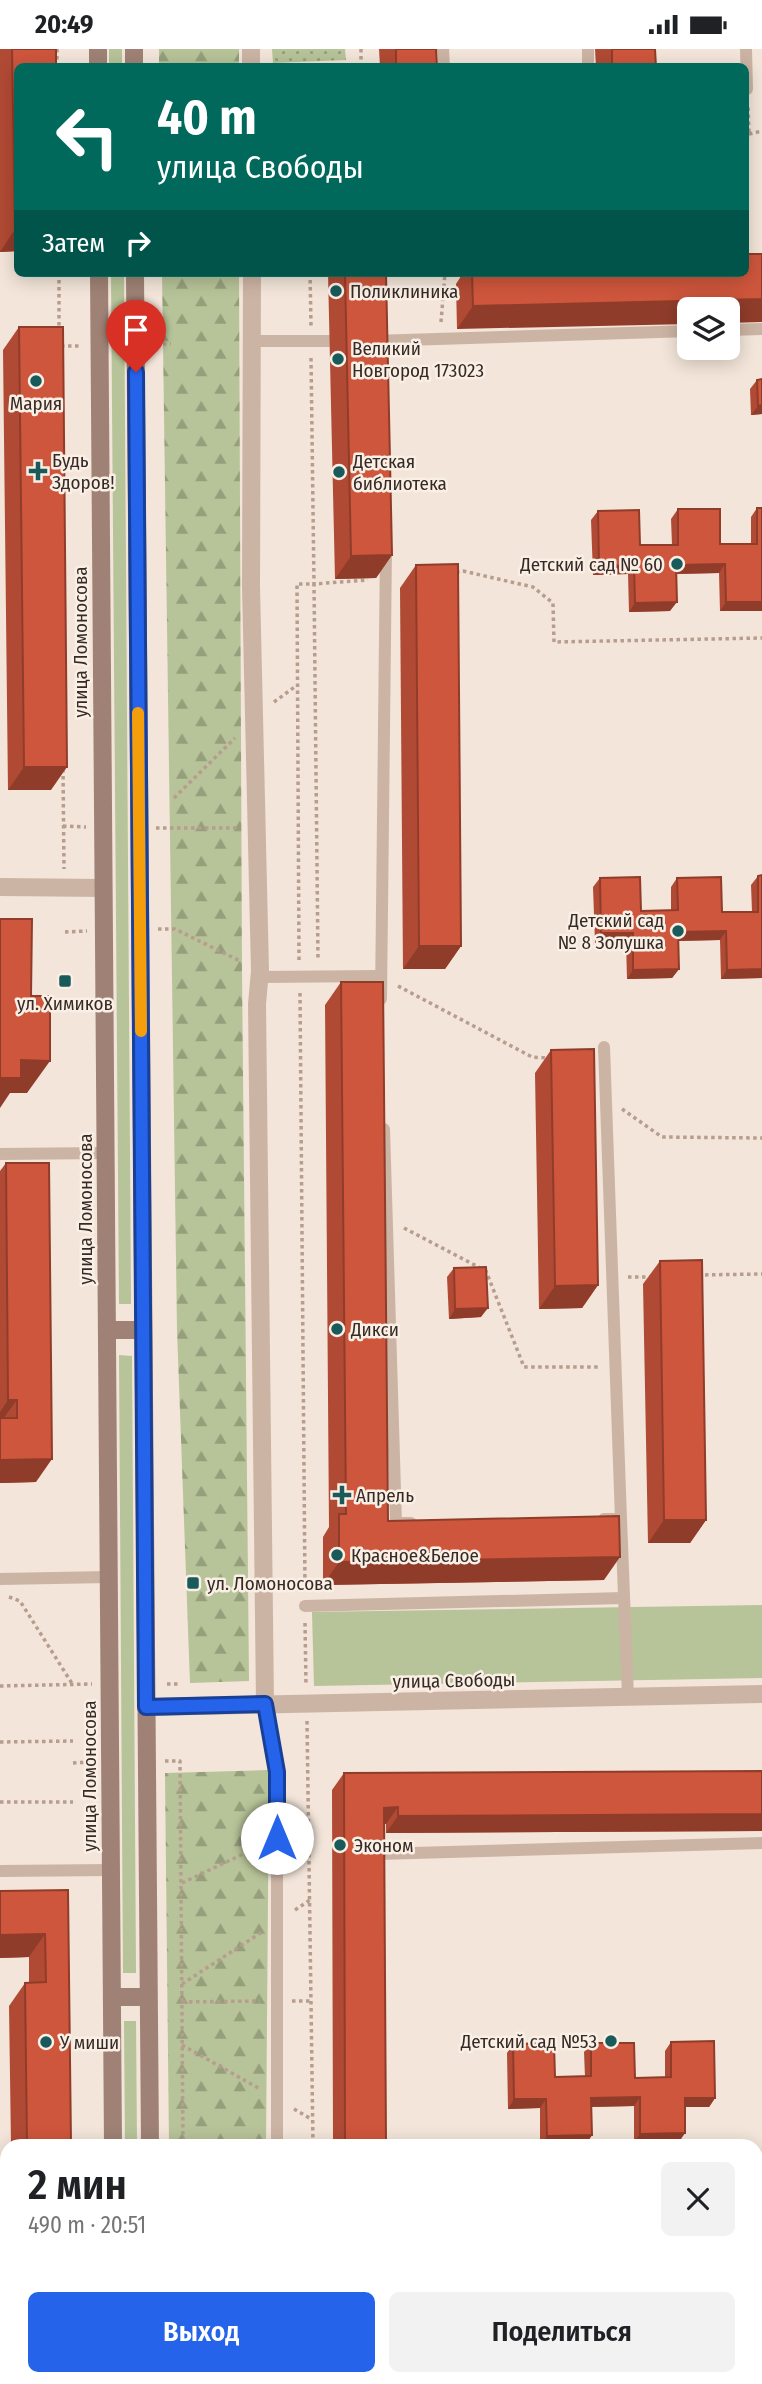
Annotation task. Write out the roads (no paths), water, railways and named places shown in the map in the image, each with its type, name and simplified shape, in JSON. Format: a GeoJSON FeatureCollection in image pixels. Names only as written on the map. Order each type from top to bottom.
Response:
{"type":"FeatureCollection","features":[{"type":"Feature","properties":{"kind":"main road","name":"улица Ломоносова"},"geometry":{"type":"LineString","coordinates":[[99,277],[113,2139]]}},
{"type":"Feature","properties":{"kind":"main road"},"geometry":{"type":"LineString","coordinates":[[135,277],[149,2139]]}},
{"type":"Feature","properties":{"kind":"main road"},"geometry":{"type":"LineString","coordinates":[[107,1330],[143,1330]]}},
{"type":"Feature","properties":{"kind":"main road"},"geometry":{"type":"LineString","coordinates":[[112,1997],[148,1997]]}},
{"type":"Feature","properties":{"kind":"street"},"geometry":{"type":"LineString","coordinates":[[251,277],[251,587],[260,974],[257,1004],[265,1704]]}},
{"type":"Feature","properties":{"kind":"street"},"geometry":{"type":"LineString","coordinates":[[0,887],[103,888]]}},
{"type":"Feature","properties":{"kind":"street","name":"улица Свободы"},"geometry":{"type":"LineString","coordinates":[[146,1707],[762,1694]]}},
{"type":"Feature","properties":{"kind":"lane"},"geometry":{"type":"LineString","coordinates":[[384,327],[380,345],[439,338],[677,331]]}},
{"type":"Feature","properties":{"kind":"lane"},"geometry":{"type":"LineString","coordinates":[[740,330],[762,329]]}},
{"type":"Feature","properties":{"kind":"lane"},"geometry":{"type":"LineString","coordinates":[[252,341],[329,341]]}},
{"type":"Feature","properties":{"kind":"lane"},"geometry":{"type":"LineString","coordinates":[[381,1017],[386,539]]}},
{"type":"Feature","properties":{"kind":"lane"},"geometry":{"type":"LineString","coordinates":[[260,974],[380,976]]}},
{"type":"Feature","properties":{"kind":"lane"},"geometry":{"type":"LineString","coordinates":[[604,1047],[628,1697]]}},
{"type":"Feature","properties":{"kind":"lane"},"geometry":{"type":"LineString","coordinates":[[384,1111],[396,1523],[422,1522]]}},
{"type":"Feature","properties":{"kind":"lane"},"geometry":{"type":"LineString","coordinates":[[0,1154],[106,1153]]}},
{"type":"Feature","properties":{"kind":"lane"},"geometry":{"type":"LineString","coordinates":[[594,1519],[621,1519]]}},
{"type":"Feature","properties":{"kind":"lane"},"geometry":{"type":"LineString","coordinates":[[0,1579],[109,1577]]}},
{"type":"Feature","properties":{"kind":"lane"},"geometry":{"type":"LineString","coordinates":[[305,1606],[624,1598]]}},
{"type":"Feature","properties":{"kind":"lane"},"geometry":{"type":"LineString","coordinates":[[265,1704],[277,1772],[277,2139]]}},
{"type":"Feature","properties":{"kind":"lane"},"geometry":{"type":"LineString","coordinates":[[379,1882],[379,1854],[762,1843]]}},
{"type":"Feature","properties":{"kind":"lane"},"geometry":{"type":"LineString","coordinates":[[0,1871],[111,1870]]}},
{"type":"Feature","properties":{"kind":"place","name":"Поликлиника"},"geometry":{"type":"Point","coordinates":[336,291]}},
{"type":"Feature","properties":{"kind":"place","name":"Великий Новгород 173023"},"geometry":{"type":"Point","coordinates":[338,359]}},
{"type":"Feature","properties":{"kind":"place","name":"Мария"},"geometry":{"type":"Point","coordinates":[36,381]}},
{"type":"Feature","properties":{"kind":"place","name":"Будь Здоров!"},"geometry":{"type":"Point","coordinates":[38,471]}},
{"type":"Feature","properties":{"kind":"place","name":"Детская библиотека"},"geometry":{"type":"Point","coordinates":[339,472]}},
{"type":"Feature","properties":{"kind":"place","name":"Детский сад № 60"},"geometry":{"type":"Point","coordinates":[677,564]}},
{"type":"Feature","properties":{"kind":"place","name":"Детский сад № 8 Золушка"},"geometry":{"type":"Point","coordinates":[678,931]}},
{"type":"Feature","properties":{"kind":"place","name":"ул. Химиков"},"geometry":{"type":"Point","coordinates":[65,981]}},
{"type":"Feature","properties":{"kind":"place","name":"Дикси"},"geometry":{"type":"Point","coordinates":[337,1329]}},
{"type":"Feature","properties":{"kind":"place","name":"Апрель"},"geometry":{"type":"Point","coordinates":[342,1495]}},
{"type":"Feature","properties":{"kind":"place","name":"Красное&Белое"},"geometry":{"type":"Point","coordinates":[337,1555]}},
{"type":"Feature","properties":{"kind":"place","name":"ул. Ломоносова"},"geometry":{"type":"Point","coordinates":[193,1583]}},
{"type":"Feature","properties":{"kind":"place","name":"Эконом"},"geometry":{"type":"Point","coordinates":[340,1845]}},
{"type":"Feature","properties":{"kind":"place","name":"Детский сад №53"},"geometry":{"type":"Point","coordinates":[611,2041]}},
{"type":"Feature","properties":{"kind":"place","name":"У миши"},"geometry":{"type":"Point","coordinates":[46,2042]}}]}
